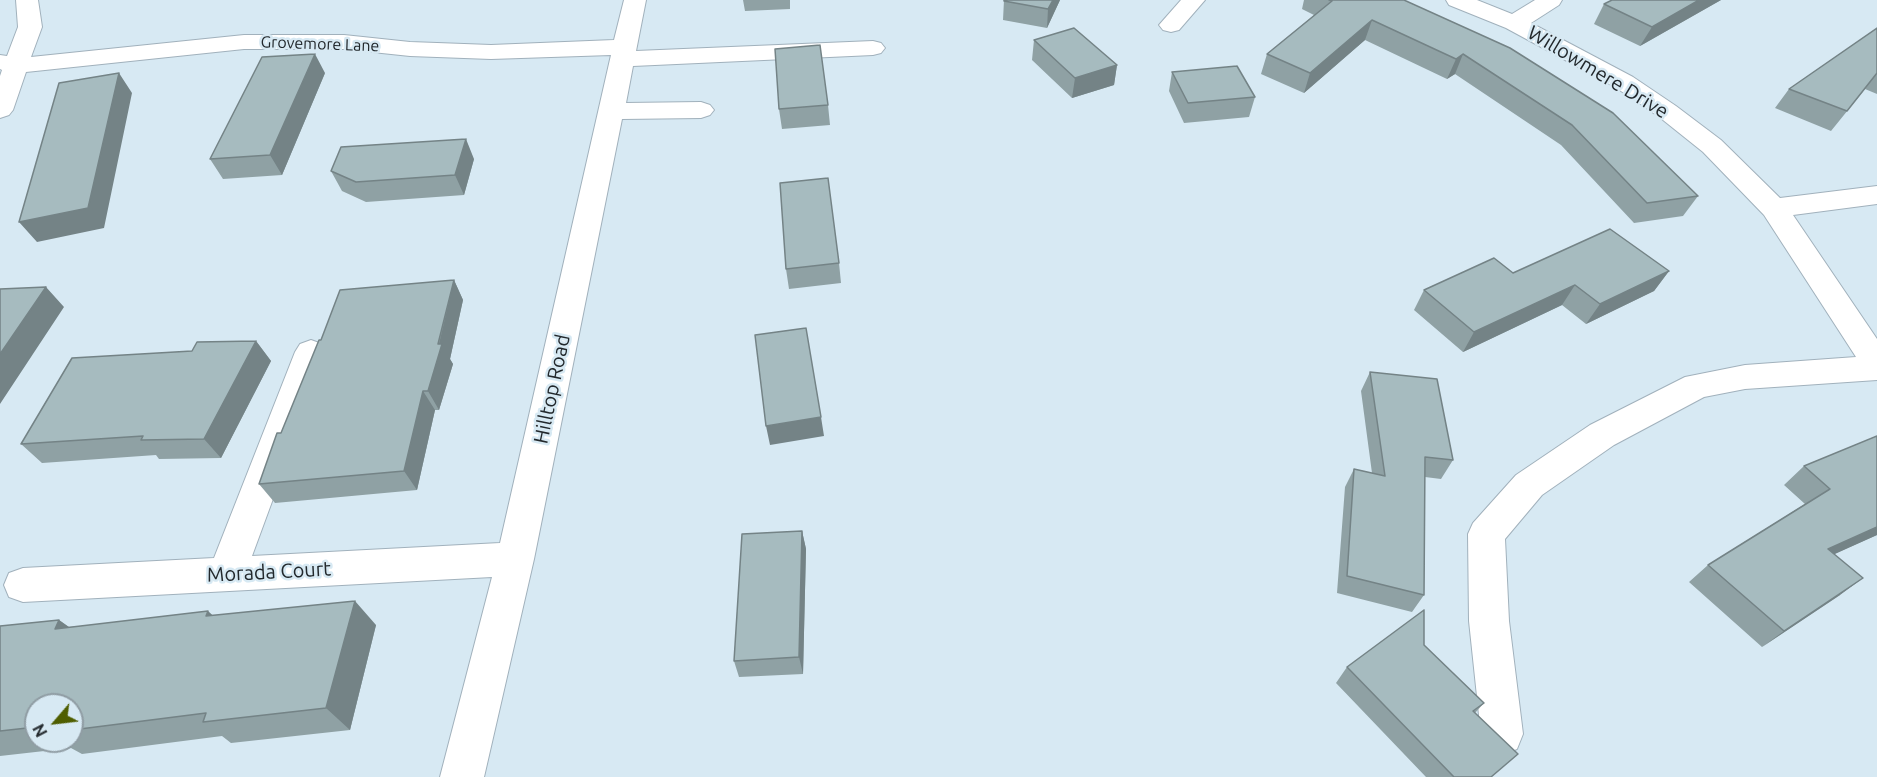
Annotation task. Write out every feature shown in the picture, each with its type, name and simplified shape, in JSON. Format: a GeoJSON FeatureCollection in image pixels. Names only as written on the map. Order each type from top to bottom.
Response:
{"type":"FeatureCollection","features":[{"type":"Feature","properties":{"kind":"street"},"geometry":{"type":"LineString","coordinates":[[0,110],[9,64],[30,27],[27,0]]}},
{"type":"Feature","properties":{"kind":"street","name":"Hilltop Road"},"geometry":{"type":"LineString","coordinates":[[462,777],[515,559],[635,0]]}},
{"type":"Feature","properties":{"kind":"street"},"geometry":{"type":"LineString","coordinates":[[1171,25],[1194,0]]}},
{"type":"Feature","properties":{"kind":"street","name":"Willowmere Drive"},"geometry":{"type":"LineString","coordinates":[[1458,0],[1514,22],[1624,82],[1667,111],[1712,146],[1774,208],[1877,366]]}},
{"type":"Feature","properties":{"kind":"street"},"geometry":{"type":"LineString","coordinates":[[1514,22],[1551,0]]}},
{"type":"Feature","properties":{"kind":"street","name":"Grovemore Lane"},"geometry":{"type":"LineString","coordinates":[[9,64],[244,42],[344,42],[410,49],[491,52],[623,53],[873,48]]}},
{"type":"Feature","properties":{"kind":"street"},"geometry":{"type":"LineString","coordinates":[[611,111],[701,110]]}},
{"type":"Feature","properties":{"kind":"street"},"geometry":{"type":"LineString","coordinates":[[1774,208],[1877,195]]}},
{"type":"Feature","properties":{"kind":"street"},"geometry":{"type":"LineString","coordinates":[[226,575],[311,352]]}},
{"type":"Feature","properties":{"kind":"street"},"geometry":{"type":"LineString","coordinates":[[1502,734],[1489,621],[1486,534],[1529,485],[1602,435],[1697,386],[1745,376],[1877,366]]}},
{"type":"Feature","properties":{"kind":"street","name":"Morada Court"},"geometry":{"type":"LineString","coordinates":[[23,585],[515,559]]}},
{"type":"Feature","properties":{"kind":"building"},"geometry":{"type":"Polygon","coordinates":[[[1004,0],[1053,0],[1048,9],[1004,0]]]}},
{"type":"Feature","properties":{"kind":"building"},"geometry":{"type":"Polygon","coordinates":[[[1329,0],[1404,0],[1510,48],[1613,113],[1698,196],[1647,203],[1572,125],[1463,54],[1456,59],[1372,20],[1310,73],[1267,54],[1332,1],[1329,0]]]}},
{"type":"Feature","properties":{"kind":"building"},"geometry":{"type":"Polygon","coordinates":[[[1612,0],[1699,0],[1652,27],[1604,4],[1612,0]]]}},
{"type":"Feature","properties":{"kind":"building"},"geometry":{"type":"Polygon","coordinates":[[[1074,28],[1117,65],[1075,78],[1034,40],[1074,28]]]}},
{"type":"Feature","properties":{"kind":"building"},"geometry":{"type":"Polygon","coordinates":[[[1877,28],[1877,73],[1847,111],[1789,89],[1877,28]]]}},
{"type":"Feature","properties":{"kind":"building"},"geometry":{"type":"Polygon","coordinates":[[[820,45],[828,105],[779,109],[775,49],[820,45]]]}},
{"type":"Feature","properties":{"kind":"building"},"geometry":{"type":"Polygon","coordinates":[[[315,54],[270,155],[210,159],[262,57],[315,54]]]}},
{"type":"Feature","properties":{"kind":"building"},"geometry":{"type":"Polygon","coordinates":[[[1237,66],[1255,97],[1188,103],[1172,72],[1237,66]]]}},
{"type":"Feature","properties":{"kind":"building"},"geometry":{"type":"Polygon","coordinates":[[[119,73],[88,208],[19,222],[59,83],[119,73]]]}},
{"type":"Feature","properties":{"kind":"building"},"geometry":{"type":"Polygon","coordinates":[[[466,139],[455,175],[356,182],[331,171],[341,147],[466,139]]]}},
{"type":"Feature","properties":{"kind":"building"},"geometry":{"type":"Polygon","coordinates":[[[828,178],[839,263],[786,269],[780,183],[828,178]]]}},
{"type":"Feature","properties":{"kind":"building"},"geometry":{"type":"Polygon","coordinates":[[[1610,229],[1669,271],[1600,304],[1575,285],[1474,332],[1424,290],[1494,258],[1513,273],[1610,229]]]}},
{"type":"Feature","properties":{"kind":"building"},"geometry":{"type":"Polygon","coordinates":[[[454,280],[438,344],[442,344],[428,391],[423,391],[404,471],[259,484],[277,433],[281,433],[340,290],[454,280]]]}},
{"type":"Feature","properties":{"kind":"building"},"geometry":{"type":"Polygon","coordinates":[[[46,287],[0,354],[0,289],[46,287]]]}},
{"type":"Feature","properties":{"kind":"building"},"geometry":{"type":"Polygon","coordinates":[[[806,328],[821,417],[766,426],[755,335],[806,328]]]}},
{"type":"Feature","properties":{"kind":"building"},"geometry":{"type":"Polygon","coordinates":[[[256,341],[204,439],[141,440],[143,436],[21,444],[72,358],[192,351],[197,342],[256,341]]]}},
{"type":"Feature","properties":{"kind":"building"},"geometry":{"type":"Polygon","coordinates":[[[1370,372],[1437,379],[1453,460],[1425,457],[1424,595],[1347,576],[1354,469],[1385,476],[1370,372]]]}},
{"type":"Feature","properties":{"kind":"building"},"geometry":{"type":"Polygon","coordinates":[[[1877,436],[1877,527],[1828,549],[1863,578],[1784,631],[1708,565],[1830,489],[1804,466],[1877,436]]]}},
{"type":"Feature","properties":{"kind":"building"},"geometry":{"type":"Polygon","coordinates":[[[802,531],[799,657],[734,661],[742,534],[802,531]]]}},
{"type":"Feature","properties":{"kind":"building"},"geometry":{"type":"Polygon","coordinates":[[[355,601],[326,708],[203,722],[206,713],[84,728],[84,693],[24,693],[24,728],[0,731],[0,626],[59,620],[55,629],[208,611],[206,616],[355,601]]]}},
{"type":"Feature","properties":{"kind":"building"},"geometry":{"type":"Polygon","coordinates":[[[1424,610],[1424,645],[1484,703],[1473,711],[1518,754],[1491,777],[1454,777],[1347,667],[1424,610]]]}}]}
